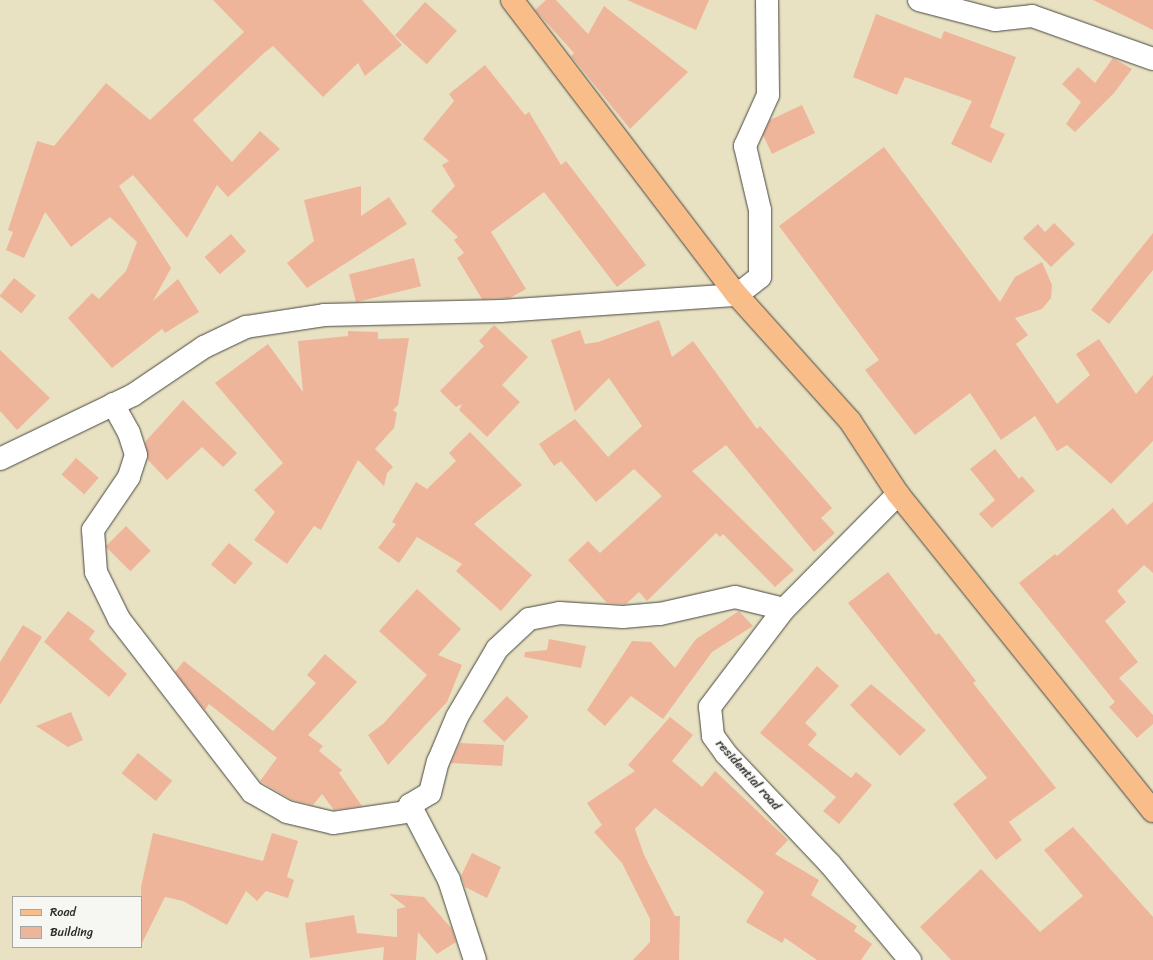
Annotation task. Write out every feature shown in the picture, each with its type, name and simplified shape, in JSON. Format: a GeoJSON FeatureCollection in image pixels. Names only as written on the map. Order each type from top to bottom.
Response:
{"type":"FeatureCollection","features":[{"type":"Feature","properties":{"kind":"main road"},"geometry":{"type":"LineString","coordinates":[[512,0],[736,296],[850,421],[898,494],[1153,811]]}},
{"type":"Feature","properties":{"kind":"street"},"geometry":{"type":"LineString","coordinates":[[512,0],[1153,808]]}},
{"type":"Feature","properties":{"kind":"street"},"geometry":{"type":"LineString","coordinates":[[0,459],[133,395],[204,347],[246,328],[324,315],[501,311],[736,296],[760,277],[760,210],[745,146],[768,95],[768,0]]}},
{"type":"Feature","properties":{"kind":"street"},"geometry":{"type":"LineString","coordinates":[[919,0],[995,20],[1036,8],[1153,59]]}},
{"type":"Feature","properties":{"kind":"street"},"geometry":{"type":"LineString","coordinates":[[113,404],[130,433],[136,455],[129,477],[93,530],[96,572],[119,619],[252,792],[287,812],[332,823],[406,812],[410,805],[430,793],[438,762],[457,717],[497,648],[529,619],[559,613],[623,617],[653,614],[735,598],[784,609]]}},
{"type":"Feature","properties":{"kind":"street","name":"residential road"},"geometry":{"type":"LineString","coordinates":[[898,494],[784,609],[710,707],[713,736],[830,864],[910,960]]}},
{"type":"Feature","properties":{"kind":"street"},"geometry":{"type":"LineString","coordinates":[[410,805],[449,880],[475,960]]}},
{"type":"Feature","properties":{"kind":"building"},"geometry":{"type":"Polygon","coordinates":[[[213,0],[362,0],[402,45],[365,76],[358,63],[323,97],[273,46],[264,53],[193,120],[232,162],[260,131],[280,149],[228,197],[217,185],[187,238],[133,175],[119,186],[171,268],[153,301],[178,279],[199,312],[165,333],[162,329],[112,368],[68,318],[92,293],[99,299],[126,271],[137,242],[110,217],[71,247],[45,212],[24,258],[6,250],[13,232],[8,230],[37,141],[54,146],[106,83],[150,120],[244,32],[213,0]]]}},
{"type":"Feature","properties":{"kind":"building"},"geometry":{"type":"Polygon","coordinates":[[[546,0],[556,0],[588,34],[604,6],[688,72],[630,129],[571,56],[574,53],[535,10],[546,0]]]}},
{"type":"Feature","properties":{"kind":"building"},"geometry":{"type":"Polygon","coordinates":[[[627,0],[709,0],[696,30],[627,0]]]}},
{"type":"Feature","properties":{"kind":"building"},"geometry":{"type":"Polygon","coordinates":[[[1093,0],[1153,0],[1153,30],[1093,0]]]}},
{"type":"Feature","properties":{"kind":"building"},"geometry":{"type":"Polygon","coordinates":[[[425,2],[457,31],[427,64],[395,35],[425,2]]]}},
{"type":"Feature","properties":{"kind":"building"},"geometry":{"type":"Polygon","coordinates":[[[876,14],[941,39],[944,31],[1016,57],[990,127],[1005,134],[991,163],[951,144],[972,101],[905,77],[897,95],[853,77],[876,14]]]}},
{"type":"Feature","properties":{"kind":"building"},"geometry":{"type":"Polygon","coordinates":[[[1113,58],[1132,69],[1114,93],[1075,132],[1066,124],[1081,102],[1062,84],[1078,67],[1095,83],[1113,58]]]}},
{"type":"Feature","properties":{"kind":"building"},"geometry":{"type":"Polygon","coordinates":[[[485,65],[525,115],[529,112],[561,165],[566,161],[646,265],[617,287],[544,192],[491,232],[526,289],[510,298],[482,299],[457,258],[464,253],[454,240],[458,237],[431,211],[455,186],[442,165],[449,161],[423,139],[454,101],[449,94],[485,65]]]}},
{"type":"Feature","properties":{"kind":"building"},"geometry":{"type":"Polygon","coordinates":[[[802,105],[815,133],[772,154],[763,135],[770,120],[802,105]]]}},
{"type":"Feature","properties":{"kind":"building"},"geometry":{"type":"Polygon","coordinates":[[[884,147],[1000,302],[1015,277],[1042,262],[1052,285],[1051,298],[1042,309],[1015,318],[1028,335],[1016,344],[1057,404],[1090,375],[1076,354],[1099,339],[1136,394],[1153,375],[1153,441],[1111,484],[1067,445],[1057,451],[1035,416],[1001,440],[970,393],[915,435],[865,370],[879,360],[779,226],[884,147]]]}},
{"type":"Feature","properties":{"kind":"building"},"geometry":{"type":"Polygon","coordinates":[[[361,186],[361,216],[389,197],[407,224],[307,288],[287,263],[314,241],[304,200],[361,186]]]}},
{"type":"Feature","properties":{"kind":"building"},"geometry":{"type":"Polygon","coordinates":[[[1054,223],[1075,244],[1051,267],[1023,238],[1038,224],[1045,232],[1054,223]]]}},
{"type":"Feature","properties":{"kind":"building"},"geometry":{"type":"Polygon","coordinates":[[[1153,233],[1153,270],[1109,324],[1091,310],[1153,233]]]}},
{"type":"Feature","properties":{"kind":"building"},"geometry":{"type":"Polygon","coordinates":[[[231,234],[246,251],[220,274],[205,257],[231,234]]]}},
{"type":"Feature","properties":{"kind":"building"},"geometry":{"type":"Polygon","coordinates":[[[414,258],[421,286],[356,302],[349,274],[414,258]]]}},
{"type":"Feature","properties":{"kind":"building"},"geometry":{"type":"Polygon","coordinates":[[[14,278],[36,296],[21,313],[0,296],[14,278]]]}},
{"type":"Feature","properties":{"kind":"building"},"geometry":{"type":"Polygon","coordinates":[[[659,320],[672,357],[693,341],[757,429],[760,426],[832,508],[821,518],[835,533],[814,552],[726,445],[692,471],[794,570],[775,587],[723,534],[720,537],[716,533],[647,601],[639,592],[626,604],[607,603],[568,560],[588,541],[600,553],[662,496],[634,469],[596,502],[561,461],[554,466],[539,444],[575,419],[608,457],[642,426],[609,378],[575,412],[551,340],[580,330],[585,344],[598,342],[659,320]]]}},
{"type":"Feature","properties":{"kind":"building"},"geometry":{"type":"Polygon","coordinates":[[[494,325],[528,357],[502,385],[520,402],[487,437],[459,410],[462,404],[456,407],[440,391],[484,346],[479,341],[494,325]]]}},
{"type":"Feature","properties":{"kind":"building"},"geometry":{"type":"Polygon","coordinates":[[[348,331],[378,332],[378,339],[409,338],[398,405],[393,410],[397,413],[394,428],[375,449],[393,467],[387,473],[384,486],[358,460],[321,530],[314,526],[287,564],[254,540],[275,512],[254,490],[283,463],[215,383],[268,344],[303,392],[298,341],[348,336],[348,331]]]}},
{"type":"Feature","properties":{"kind":"building"},"geometry":{"type":"Polygon","coordinates":[[[0,350],[50,398],[17,430],[0,411],[0,350]]]}},
{"type":"Feature","properties":{"kind":"building"},"geometry":{"type":"Polygon","coordinates":[[[183,400],[237,453],[223,467],[202,447],[167,480],[148,460],[145,442],[183,400]]]}},
{"type":"Feature","properties":{"kind":"building"},"geometry":{"type":"Polygon","coordinates":[[[470,432],[522,485],[474,524],[532,575],[501,611],[456,571],[462,564],[417,537],[399,563],[378,548],[396,524],[392,522],[416,482],[427,489],[456,461],[449,453],[470,432]]]}},
{"type":"Feature","properties":{"kind":"building"},"geometry":{"type":"Polygon","coordinates":[[[995,449],[1019,479],[1022,476],[1035,491],[992,528],[979,514],[995,500],[970,469],[995,449]]]}},
{"type":"Feature","properties":{"kind":"building"},"geometry":{"type":"Polygon","coordinates":[[[76,458],[99,478],[84,494],[62,475],[76,458]]]}},
{"type":"Feature","properties":{"kind":"building"},"geometry":{"type":"Polygon","coordinates":[[[1153,502],[1153,573],[1144,565],[1117,591],[1126,602],[1105,621],[1138,662],[1119,678],[1153,715],[1153,724],[1137,738],[1109,707],[1115,702],[1019,583],[1055,554],[1057,556],[1113,508],[1127,525],[1153,502]]]}},
{"type":"Feature","properties":{"kind":"building"},"geometry":{"type":"Polygon","coordinates":[[[126,526],[151,551],[130,571],[105,547],[126,526]]]}},
{"type":"Feature","properties":{"kind":"building"},"geometry":{"type":"Polygon","coordinates":[[[229,543],[253,563],[235,584],[211,564],[229,543]]]}},
{"type":"Feature","properties":{"kind":"building"},"geometry":{"type":"Polygon","coordinates":[[[888,572],[936,635],[939,633],[976,681],[973,683],[1056,788],[1009,822],[1022,840],[996,860],[953,804],[987,778],[848,603],[888,572]]]}},
{"type":"Feature","properties":{"kind":"building"},"geometry":{"type":"Polygon","coordinates":[[[417,589],[461,629],[438,655],[462,665],[447,702],[388,765],[368,735],[383,724],[427,675],[379,631],[417,589]]]}},
{"type":"Feature","properties":{"kind":"building"},"geometry":{"type":"Polygon","coordinates":[[[68,611],[95,631],[89,639],[127,674],[109,697],[44,642],[68,611]]]}},
{"type":"Feature","properties":{"kind":"building"},"geometry":{"type":"Polygon","coordinates":[[[739,611],[753,626],[712,652],[663,719],[631,696],[605,726],[587,710],[632,641],[651,642],[675,668],[696,639],[739,611]]]}},
{"type":"Feature","properties":{"kind":"building"},"geometry":{"type":"Polygon","coordinates":[[[23,625],[42,637],[0,705],[0,662],[23,625]]]}},
{"type":"Feature","properties":{"kind":"building"},"geometry":{"type":"Polygon","coordinates":[[[549,639],[586,646],[581,668],[524,657],[525,652],[547,650],[549,639]]]}},
{"type":"Feature","properties":{"kind":"building"},"geometry":{"type":"Polygon","coordinates":[[[325,654],[357,682],[308,735],[323,746],[319,751],[342,770],[339,773],[362,806],[334,810],[322,794],[313,805],[292,800],[260,781],[277,758],[209,704],[205,710],[175,672],[184,661],[273,731],[316,683],[307,675],[325,654]]]}},
{"type":"Feature","properties":{"kind":"building"},"geometry":{"type":"Polygon","coordinates":[[[817,666],[839,686],[805,723],[817,734],[808,745],[851,778],[856,772],[872,785],[839,824],[823,811],[836,797],[760,733],[817,666]]]}},
{"type":"Feature","properties":{"kind":"building"},"geometry":{"type":"Polygon","coordinates":[[[871,684],[926,730],[900,756],[850,705],[871,684]]]}},
{"type":"Feature","properties":{"kind":"building"},"geometry":{"type":"Polygon","coordinates":[[[507,696],[529,717],[504,742],[483,721],[507,696]]]}},
{"type":"Feature","properties":{"kind":"building"},"geometry":{"type":"Polygon","coordinates":[[[71,712],[83,740],[68,747],[36,726],[71,712]]]}},
{"type":"Feature","properties":{"kind":"building"},"geometry":{"type":"Polygon","coordinates":[[[670,717],[693,735],[672,761],[702,787],[715,771],[788,840],[775,854],[819,880],[811,895],[857,926],[854,931],[872,944],[861,960],[817,960],[785,938],[782,943],[746,922],[764,892],[655,808],[635,829],[644,855],[675,916],[680,916],[679,960],[633,960],[650,942],[650,919],[622,863],[594,832],[602,825],[587,803],[635,771],[628,765],[670,717]]]}},
{"type":"Feature","properties":{"kind":"building"},"geometry":{"type":"Polygon","coordinates":[[[460,743],[504,745],[502,766],[451,763],[460,743]]]}},
{"type":"Feature","properties":{"kind":"building"},"geometry":{"type":"Polygon","coordinates":[[[138,753],[172,781],[156,801],[122,773],[138,753]]]}},
{"type":"Feature","properties":{"kind":"building"},"geometry":{"type":"Polygon","coordinates":[[[1073,827],[1153,917],[1153,960],[951,960],[920,927],[981,869],[1040,932],[1083,896],[1044,850],[1073,827]]]}},
{"type":"Feature","properties":{"kind":"building"},"geometry":{"type":"Polygon","coordinates":[[[153,833],[263,861],[272,833],[298,841],[287,877],[294,880],[288,898],[266,891],[257,901],[246,891],[227,925],[183,901],[165,897],[142,943],[141,887],[153,833]]]}},
{"type":"Feature","properties":{"kind":"building"},"geometry":{"type":"Polygon","coordinates":[[[472,853],[501,867],[487,898],[465,887],[461,876],[472,853]]]}},
{"type":"Feature","properties":{"kind":"building"},"geometry":{"type":"Polygon","coordinates":[[[389,894],[424,897],[452,929],[456,942],[437,954],[418,932],[416,960],[383,960],[384,947],[310,958],[305,923],[354,915],[357,933],[397,937],[397,909],[406,907],[389,894]]]}}]}
